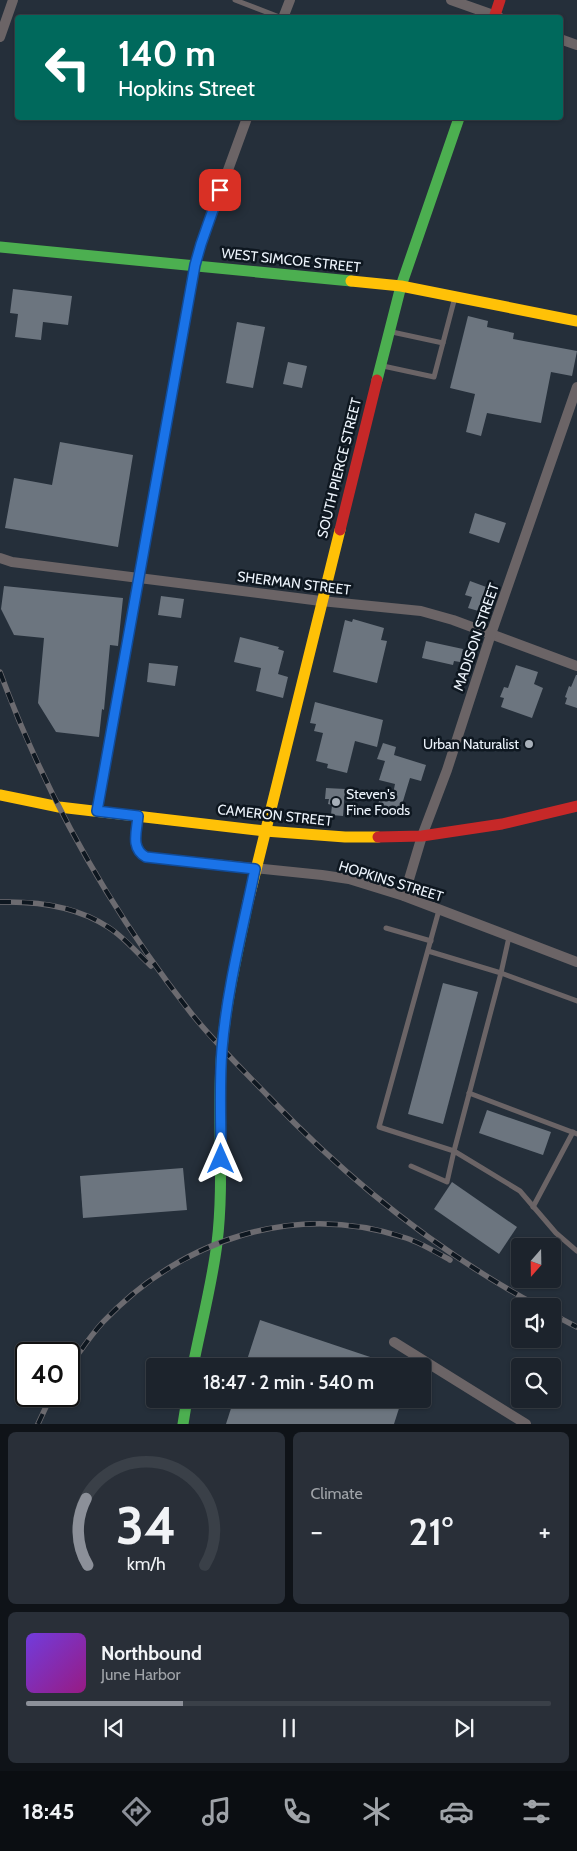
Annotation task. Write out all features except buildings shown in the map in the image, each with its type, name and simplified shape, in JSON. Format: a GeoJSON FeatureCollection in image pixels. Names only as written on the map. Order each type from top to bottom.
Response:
{"type":"FeatureCollection","features":[{"type":"Feature","properties":{"kind":"street"},"geometry":{"type":"LineString","coordinates":[[0,37],[13,0]]}},
{"type":"Feature","properties":{"kind":"street"},"geometry":{"type":"LineString","coordinates":[[284,15],[290,0]]}},
{"type":"Feature","properties":{"kind":"street"},"geometry":{"type":"LineString","coordinates":[[450,0],[491,15]]}},
{"type":"Feature","properties":{"kind":"street"},"geometry":{"type":"LineString","coordinates":[[496,15],[500,0]]}},
{"type":"Feature","properties":{"kind":"street"},"geometry":{"type":"LineString","coordinates":[[563,40],[577,45]]}},
{"type":"Feature","properties":{"kind":"street"},"geometry":{"type":"LineString","coordinates":[[97,811],[195,265],[246,120]]}},
{"type":"Feature","properties":{"kind":"street","name":"SOUTH PIERCE STREET"},"geometry":{"type":"LineString","coordinates":[[195,1358],[217,1243],[221,1189],[220,1098],[222,1048],[235,965],[255,869],[401,286],[458,120]]}},
{"type":"Feature","properties":{"kind":"street","name":"WEST SIMCOE STREET"},"geometry":{"type":"LineString","coordinates":[[0,247],[401,286],[577,321]]}},
{"type":"Feature","properties":{"kind":"street","name":"MADISON STREET"},"geometry":{"type":"LineString","coordinates":[[404,896],[422,836],[447,770],[577,387]]}},
{"type":"Feature","properties":{"kind":"street","name":"SHERMAN STREET"},"geometry":{"type":"LineString","coordinates":[[0,558],[12,562],[139,579],[421,612],[453,620],[577,666]]}},
{"type":"Feature","properties":{"kind":"street","name":"CAMERON STREET"},"geometry":{"type":"LineString","coordinates":[[0,796],[59,807],[265,831],[345,837],[422,836],[502,824],[577,806]]}},
{"type":"Feature","properties":{"kind":"street","name":"HOPKINS STREET"},"geometry":{"type":"LineString","coordinates":[[138,816],[135,844],[137,850],[146,857],[349,879],[404,896],[577,962]]}},
{"type":"Feature","properties":{"kind":"street"},"geometry":{"type":"LineString","coordinates":[[394,1342],[526,1424]]}},
{"type":"Feature","properties":{"kind":"street"},"geometry":{"type":"LineString","coordinates":[[183,1424],[186,1408]]}},
{"type":"Feature","properties":{"kind":"lane"},"geometry":{"type":"LineString","coordinates":[[235,0],[275,15]]}},
{"type":"Feature","properties":{"kind":"lane"},"geometry":{"type":"LineString","coordinates":[[381,365],[434,377],[455,297]]}},
{"type":"Feature","properties":{"kind":"lane"},"geometry":{"type":"LineString","coordinates":[[389,331],[443,344]]}},
{"type":"Feature","properties":{"kind":"lane"},"geometry":{"type":"LineString","coordinates":[[439,910],[380,1127],[454,1151],[520,1191],[556,1233],[577,1251]]}},
{"type":"Feature","properties":{"kind":"lane"},"geometry":{"type":"LineString","coordinates":[[386,928],[430,941]]}},
{"type":"Feature","properties":{"kind":"lane"},"geometry":{"type":"LineString","coordinates":[[412,1166],[448,1182],[454,1151],[509,937]]}},
{"type":"Feature","properties":{"kind":"lane"},"geometry":{"type":"LineString","coordinates":[[428,951],[501,973],[577,1001]]}},
{"type":"Feature","properties":{"kind":"lane"},"geometry":{"type":"LineString","coordinates":[[469,1093],[575,1133],[533,1207]]}},
{"type":"Feature","properties":{"kind":"railway"},"geometry":{"type":"LineString","coordinates":[[0,672],[37,762],[82,850],[133,933],[161,974],[200,1024],[299,1128],[362,1185],[430,1238],[524,1298]]}},
{"type":"Feature","properties":{"kind":"railway"},"geometry":{"type":"LineString","coordinates":[[0,902],[56,906],[83,914],[114,931],[151,966]]}},
{"type":"Feature","properties":{"kind":"railway"},"geometry":{"type":"LineString","coordinates":[[80,1351],[98,1327],[134,1293],[168,1269],[204,1249],[242,1235],[282,1226],[323,1224],[364,1228],[412,1240],[450,1260]]}},
{"type":"Feature","properties":{"kind":"railway"},"geometry":{"type":"LineString","coordinates":[[561,1319],[577,1327]]}},
{"type":"Feature","properties":{"kind":"railway"},"geometry":{"type":"LineString","coordinates":[[38,1424],[46,1407]]}},
{"type":"Feature","properties":{"kind":"traffic: fast"},"geometry":{"type":"LineString","coordinates":[[377,380],[401,286],[458,120]]}},
{"type":"Feature","properties":{"kind":"traffic: fast"},"geometry":{"type":"LineString","coordinates":[[0,247],[351,281]]}},
{"type":"Feature","properties":{"kind":"traffic: fast"},"geometry":{"type":"LineString","coordinates":[[195,1358],[217,1243],[220,1194],[220,1073],[224,1031],[229,994],[248,902]]}},
{"type":"Feature","properties":{"kind":"traffic: fast"},"geometry":{"type":"LineString","coordinates":[[183,1424],[186,1408]]}},
{"type":"Feature","properties":{"kind":"traffic: slow"},"geometry":{"type":"LineString","coordinates":[[351,281],[401,286],[577,321]]}},
{"type":"Feature","properties":{"kind":"traffic: slow"},"geometry":{"type":"LineString","coordinates":[[248,902],[340,530]]}},
{"type":"Feature","properties":{"kind":"traffic: slow"},"geometry":{"type":"LineString","coordinates":[[0,795],[59,807],[265,831],[345,837],[378,837]]}},
{"type":"Feature","properties":{"kind":"traffic: jam"},"geometry":{"type":"LineString","coordinates":[[495,15],[500,0]]}},
{"type":"Feature","properties":{"kind":"traffic: jam"},"geometry":{"type":"LineString","coordinates":[[340,530],[377,380]]}},
{"type":"Feature","properties":{"kind":"traffic: jam"},"geometry":{"type":"LineString","coordinates":[[378,837],[422,836],[502,824],[577,806]]}},
{"type":"Feature","properties":{"kind":"place","name":"Urban Naturalist"},"geometry":{"type":"Point","coordinates":[529,744]}},
{"type":"Feature","properties":{"kind":"place","name":"Steven's Fine Foods"},"geometry":{"type":"Point","coordinates":[336,802]}},
{"type":"Feature","properties":{"kind":"route"},"geometry":{"type":"LineString","coordinates":[[220,190],[195,265],[97,811],[138,816],[135,844],[137,850],[146,857],[255,869],[235,965],[222,1048],[220,1098],[221,1159]]}}]}
